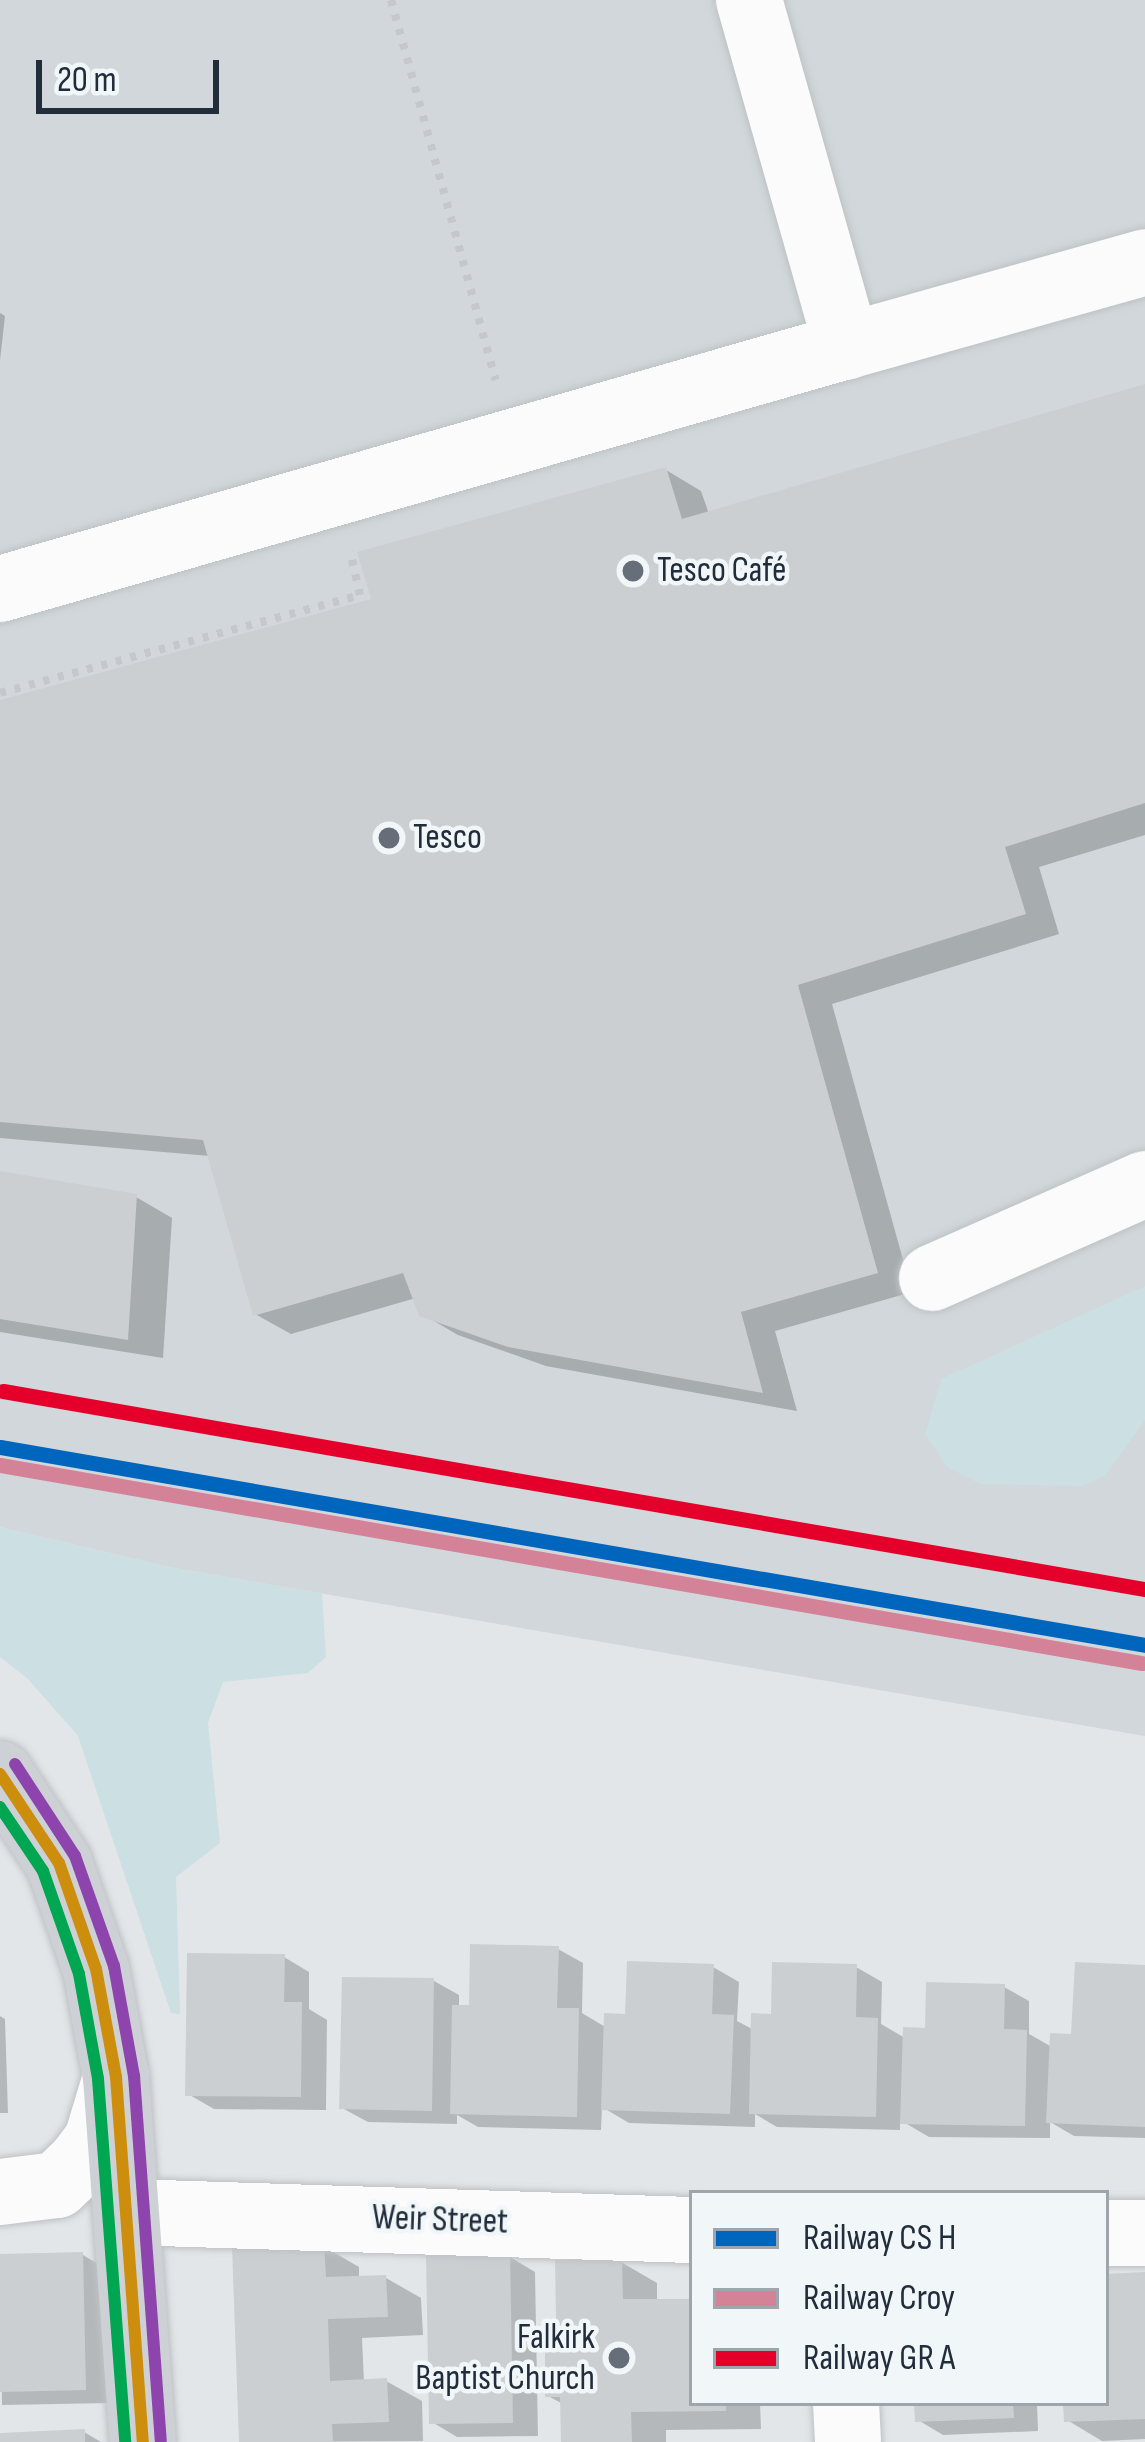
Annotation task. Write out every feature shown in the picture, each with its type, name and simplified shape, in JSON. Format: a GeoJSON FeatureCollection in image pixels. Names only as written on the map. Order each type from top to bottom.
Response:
{"type":"FeatureCollection","features":[{"type":"Feature","properties":{"kind":"main road"},"geometry":{"type":"LineString","coordinates":[[0,1774],[59,1863],[96,1970],[116,2077],[158,2213],[143,2442]]}},
{"type":"Feature","properties":{"kind":"street"},"geometry":{"type":"LineString","coordinates":[[748,0],[847,346]]}},
{"type":"Feature","properties":{"kind":"street"},"geometry":{"type":"LineString","coordinates":[[0,590],[1145,262]]}},
{"type":"Feature","properties":{"kind":"street"},"geometry":{"type":"LineString","coordinates":[[932,1278],[1145,1184]]}},
{"type":"Feature","properties":{"kind":"street"},"geometry":{"type":"LineString","coordinates":[[0,2192],[57,2185],[80,2164],[97,2140],[116,2077]]}},
{"type":"Feature","properties":{"kind":"street","name":"Weir Street"},"geometry":{"type":"LineString","coordinates":[[158,2213],[689,2230]]}},
{"type":"Feature","properties":{"kind":"street"},"geometry":{"type":"LineString","coordinates":[[1109,2233],[1145,2233]]}},
{"type":"Feature","properties":{"kind":"street"},"geometry":{"type":"LineString","coordinates":[[846,2406],[848,2442]]}},
{"type":"Feature","properties":{"kind":"path"},"geometry":{"type":"LineString","coordinates":[[391,0],[513,442]]}},
{"type":"Feature","properties":{"kind":"shaded area"},"geometry":{"type":"Polygon","coordinates":[[[0,0],[1145,0],[1145,1736],[169,1567],[0,1527],[0,0]]]}},
{"type":"Feature","properties":{"kind":"shaded area"},"geometry":{"type":"Polygon","coordinates":[[[1145,1286],[1145,1420],[1105,1476],[1082,1486],[980,1484],[947,1467],[925,1434],[941,1379],[1145,1286]]]}},
{"type":"Feature","properties":{"kind":"shaded area"},"geometry":{"type":"Polygon","coordinates":[[[0,1527],[169,1567],[322,1593],[326,1657],[308,1673],[223,1682],[208,1723],[220,1843],[176,1877],[180,2014],[171,2013],[78,1736],[28,1679],[0,1657],[0,1527]]]}},
{"type":"Feature","properties":{"kind":"building","name":"Tesco"},"geometry":{"type":"Polygon","coordinates":[[[1145,384],[1145,803],[1005,847],[1026,914],[798,985],[878,1273],[741,1312],[763,1393],[508,1347],[419,1316],[403,1273],[253,1316],[203,1140],[0,1122],[0,700],[371,599],[357,552],[666,467],[682,519],[1145,384]]]}},
{"type":"Feature","properties":{"kind":"building"},"geometry":{"type":"Polygon","coordinates":[[[0,1171],[137,1194],[128,1340],[0,1319],[0,1171]]]}},
{"type":"Feature","properties":{"kind":"building"},"geometry":{"type":"Polygon","coordinates":[[[470,1944],[559,1946],[557,2008],[579,2008],[577,2117],[450,2114],[452,2005],[469,2005],[470,1944]]]}},
{"type":"Feature","properties":{"kind":"building"},"geometry":{"type":"Polygon","coordinates":[[[187,1953],[285,1954],[284,2002],[302,2002],[301,2097],[185,2096],[187,1953]]]}},
{"type":"Feature","properties":{"kind":"building"},"geometry":{"type":"Polygon","coordinates":[[[627,1961],[714,1964],[712,2014],[734,2015],[730,2114],[601,2110],[604,2013],[625,2014],[627,1961]]]}},
{"type":"Feature","properties":{"kind":"building"},"geometry":{"type":"Polygon","coordinates":[[[772,1962],[857,1964],[856,2017],[878,2018],[876,2117],[749,2114],[751,2013],[771,2014],[772,1962]]]}},
{"type":"Feature","properties":{"kind":"building"},"geometry":{"type":"Polygon","coordinates":[[[1075,1962],[1145,1965],[1145,2127],[1046,2123],[1050,2033],[1071,2034],[1075,1962]]]}},
{"type":"Feature","properties":{"kind":"building"},"geometry":{"type":"Polygon","coordinates":[[[342,1977],[434,1978],[432,2111],[339,2109],[342,1977]]]}},
{"type":"Feature","properties":{"kind":"building"},"geometry":{"type":"Polygon","coordinates":[[[926,1982],[1005,1984],[1004,2029],[1027,2030],[1025,2126],[900,2124],[903,2027],[925,2028],[926,1982]]]}},
{"type":"Feature","properties":{"kind":"building"},"geometry":{"type":"Polygon","coordinates":[[[324,2243],[326,2277],[386,2275],[388,2317],[328,2319],[330,2381],[387,2378],[389,2422],[332,2424],[333,2442],[239,2442],[232,2247],[324,2243]]]}},
{"type":"Feature","properties":{"kind":"building"},"geometry":{"type":"Polygon","coordinates":[[[83,2252],[86,2390],[0,2392],[0,2254],[83,2252]]]}},
{"type":"Feature","properties":{"kind":"building"},"geometry":{"type":"Polygon","coordinates":[[[510,2254],[513,2423],[429,2424],[426,2255],[510,2254]]]}},
{"type":"Feature","properties":{"kind":"building","name":"Falkirk Baptist Church"},"geometry":{"type":"Polygon","coordinates":[[[622,2259],[623,2299],[689,2299],[689,2406],[726,2406],[726,2411],[631,2412],[632,2442],[561,2442],[560,2397],[545,2397],[545,2319],[556,2319],[555,2260],[622,2259]]]}},
{"type":"Feature","properties":{"kind":"building"},"geometry":{"type":"Polygon","coordinates":[[[1145,2272],[1145,2419],[1064,2422],[1063,2406],[1109,2406],[1109,2274],[1145,2272]]]}},
{"type":"Feature","properties":{"kind":"building"},"geometry":{"type":"Polygon","coordinates":[[[914,2406],[1013,2406],[1014,2418],[915,2422],[914,2406]]]}},
{"type":"Feature","properties":{"kind":"building"},"geometry":{"type":"Polygon","coordinates":[[[85,2429],[85,2442],[0,2442],[0,2433],[85,2429]]]}},
{"type":"Feature","properties":{"kind":"transit line"},"geometry":{"type":"LineString","coordinates":[[3,1391],[1145,1589]]}},
{"type":"Feature","properties":{"kind":"transit line"},"geometry":{"type":"LineString","coordinates":[[0,1447],[1145,1645]]}},
{"type":"Feature","properties":{"kind":"transit line"},"geometry":{"type":"LineString","coordinates":[[15,1764],[75,1856],[114,1966],[134,2076],[161,2441]]}},
{"type":"Feature","properties":{"kind":"transit line"},"geometry":{"type":"LineString","coordinates":[[0,1774],[59,1863],[96,1969],[116,2077],[143,2442]]}},
{"type":"Feature","properties":{"kind":"transit line"},"geometry":{"type":"LineString","coordinates":[[0,1807],[43,1871],[79,1974],[98,2079],[125,2442]]}},
{"type":"Feature","properties":{"kind":"rail line","name":"Croy"},"geometry":{"type":"LineString","coordinates":[[0,1465],[1142,1663]]}},
{"type":"Feature","properties":{"kind":"place","name":"Tesco Café"},"geometry":{"type":"Point","coordinates":[633,571]}},
{"type":"Feature","properties":{"kind":"place","name":"Tesco"},"geometry":{"type":"Point","coordinates":[389,838]}},
{"type":"Feature","properties":{"kind":"place","name":"Falkirk Baptist Church"},"geometry":{"type":"Point","coordinates":[619,2358]}}]}
